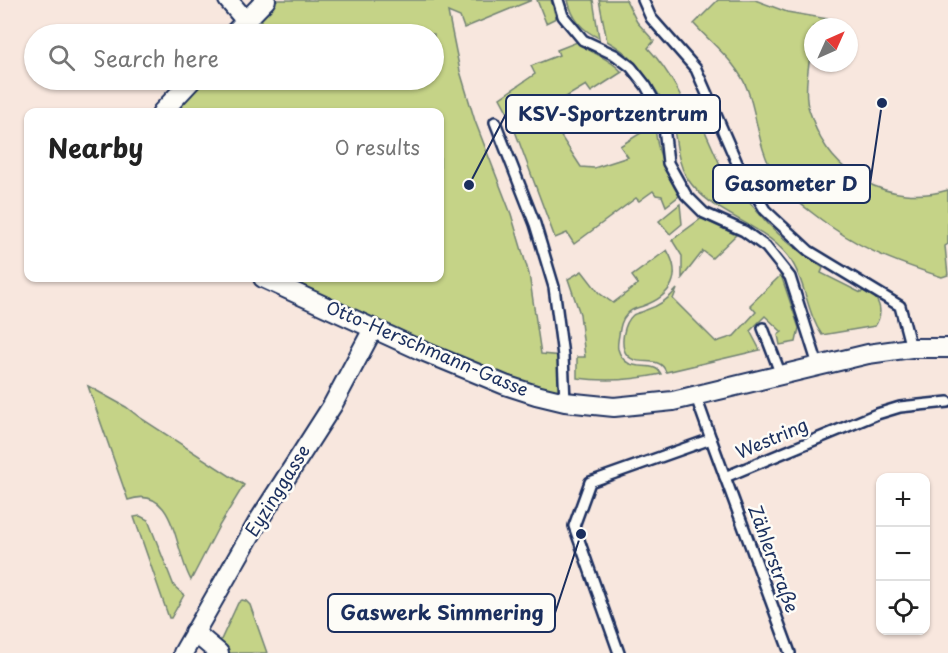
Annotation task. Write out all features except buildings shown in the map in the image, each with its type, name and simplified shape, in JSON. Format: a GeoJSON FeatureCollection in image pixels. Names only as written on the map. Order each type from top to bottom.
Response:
{"type":"FeatureCollection","features":[{"type":"Feature","properties":{"kind":"street"},"geometry":{"type":"LineString","coordinates":[[228,0],[246,21]]}},
{"type":"Feature","properties":{"kind":"street"},"geometry":{"type":"LineString","coordinates":[[243,24],[266,0]]}},
{"type":"Feature","properties":{"kind":"street"},"geometry":{"type":"LineString","coordinates":[[166,108],[183,90]]}},
{"type":"Feature","properties":{"kind":"street","name":"Otto-Herschmann-Gasse"},"geometry":{"type":"LineString","coordinates":[[272,282],[373,329],[505,385],[565,402],[615,407],[696,397],[868,354],[911,348],[948,348]]}},
{"type":"Feature","properties":{"kind":"street","name":"Eyzinggasse"},"geometry":{"type":"LineString","coordinates":[[183,653],[259,520],[332,406],[373,329]]}},
{"type":"Feature","properties":{"kind":"street"},"geometry":{"type":"LineString","coordinates":[[194,632],[219,653]]}},
{"type":"Feature","properties":{"kind":"lane"},"geometry":{"type":"LineString","coordinates":[[558,0],[563,16],[583,40],[615,55],[631,67],[646,86],[663,117],[668,164],[686,195],[704,213],[744,231],[766,247],[790,277],[818,365]]}},
{"type":"Feature","properties":{"kind":"lane"},"geometry":{"type":"LineString","coordinates":[[643,0],[651,18],[696,69],[736,163],[765,210],[809,251],[900,306],[911,348]]}},
{"type":"Feature","properties":{"kind":"lane"},"geometry":{"type":"LineString","coordinates":[[495,122],[535,224],[554,287],[563,356],[565,402]]}},
{"type":"Feature","properties":{"kind":"lane"},"geometry":{"type":"LineString","coordinates":[[763,328],[781,375]]}},
{"type":"Feature","properties":{"kind":"lane"},"geometry":{"type":"LineString","coordinates":[[696,397],[711,440]]}},
{"type":"Feature","properties":{"kind":"lane","name":"Westring"},"geometry":{"type":"LineString","coordinates":[[619,653],[574,526],[590,482],[711,440],[725,477],[877,414],[900,407],[948,402]]}},
{"type":"Feature","properties":{"kind":"lane","name":"Zählerstraße"},"geometry":{"type":"LineString","coordinates":[[725,477],[790,653]]}},
{"type":"Feature","properties":{"kind":"green space"},"geometry":{"type":"Polygon","coordinates":[[[266,0],[532,0],[464,28],[460,17],[448,12],[460,71],[475,121],[511,214],[529,274],[541,354],[563,356],[565,402],[273,282],[444,282],[444,108],[166,108],[183,90],[444,90],[444,24],[243,24],[266,0]]]}},
{"type":"Feature","properties":{"kind":"green space"},"geometry":{"type":"Polygon","coordinates":[[[537,0],[551,0],[556,18],[546,23],[537,0]]]}},
{"type":"Feature","properties":{"kind":"green space"},"geometry":{"type":"Polygon","coordinates":[[[568,0],[593,0],[599,38],[579,23],[572,13],[568,0]]]}},
{"type":"Feature","properties":{"kind":"green space"},"geometry":{"type":"Polygon","coordinates":[[[599,0],[626,0],[637,22],[654,41],[648,48],[664,67],[676,87],[696,131],[704,129],[722,169],[728,168],[758,212],[781,236],[823,268],[821,273],[861,293],[864,289],[877,300],[880,315],[875,326],[822,335],[812,316],[799,275],[788,256],[764,234],[722,210],[697,191],[683,170],[672,120],[665,104],[635,63],[607,41],[599,0]]]}},
{"type":"Feature","properties":{"kind":"green space"},"geometry":{"type":"Polygon","coordinates":[[[718,0],[755,0],[787,12],[822,18],[804,18],[804,72],[808,72],[807,102],[821,138],[833,156],[848,170],[865,182],[884,190],[905,194],[926,194],[948,190],[948,244],[945,246],[948,275],[942,277],[924,271],[860,245],[830,226],[794,198],[776,177],[765,156],[744,81],[732,63],[694,24],[718,0]]]}},
{"type":"Feature","properties":{"kind":"green space"},"geometry":{"type":"Polygon","coordinates":[[[577,42],[622,72],[591,92],[586,85],[554,104],[549,118],[581,167],[594,168],[628,157],[620,146],[655,124],[662,162],[679,196],[666,206],[662,196],[656,195],[653,191],[639,201],[636,198],[574,244],[567,233],[555,238],[509,115],[500,98],[535,74],[531,66],[559,55],[557,50],[577,42]]]}},
{"type":"Feature","properties":{"kind":"green space"},"geometry":{"type":"Polygon","coordinates":[[[680,204],[682,224],[670,234],[659,221],[680,204]]]}},
{"type":"Feature","properties":{"kind":"green space"},"geometry":{"type":"Polygon","coordinates":[[[702,218],[736,235],[712,258],[703,251],[682,278],[682,256],[672,240],[702,218]]]}},
{"type":"Feature","properties":{"kind":"green space"},"geometry":{"type":"Polygon","coordinates":[[[667,250],[674,269],[672,284],[661,297],[627,314],[621,324],[618,344],[622,357],[627,362],[652,367],[661,374],[619,380],[577,378],[577,357],[585,357],[580,314],[568,279],[582,271],[599,293],[613,303],[638,284],[632,276],[667,250]]]}},
{"type":"Feature","properties":{"kind":"green space"},"geometry":{"type":"Polygon","coordinates":[[[781,275],[799,328],[796,342],[780,345],[778,335],[782,332],[765,316],[750,331],[760,350],[666,372],[659,364],[637,361],[627,355],[623,346],[624,334],[630,319],[634,314],[663,302],[677,289],[673,299],[716,342],[734,336],[756,312],[750,305],[781,275]]]}},
{"type":"Feature","properties":{"kind":"green space"},"geometry":{"type":"Polygon","coordinates":[[[88,386],[126,407],[244,485],[219,526],[191,580],[165,510],[156,501],[144,497],[128,500],[88,386]]]}},
{"type":"Feature","properties":{"kind":"green space"},"geometry":{"type":"Polygon","coordinates":[[[140,516],[148,520],[174,586],[184,595],[171,618],[169,618],[134,517],[140,516]]]}},
{"type":"Feature","properties":{"kind":"green space"},"geometry":{"type":"Polygon","coordinates":[[[242,600],[250,605],[267,653],[228,653],[220,642],[238,603],[242,600]]]}},
{"type":"Feature","properties":{"kind":"place","name":"Gasometer D"},"geometry":{"type":"Point","coordinates":[882,103]}},
{"type":"Feature","properties":{"kind":"place","name":"KSV-Sportzentrum"},"geometry":{"type":"Point","coordinates":[469,185]}},
{"type":"Feature","properties":{"kind":"place","name":"Gaswerk Simmering"},"geometry":{"type":"Point","coordinates":[581,534]}}]}
